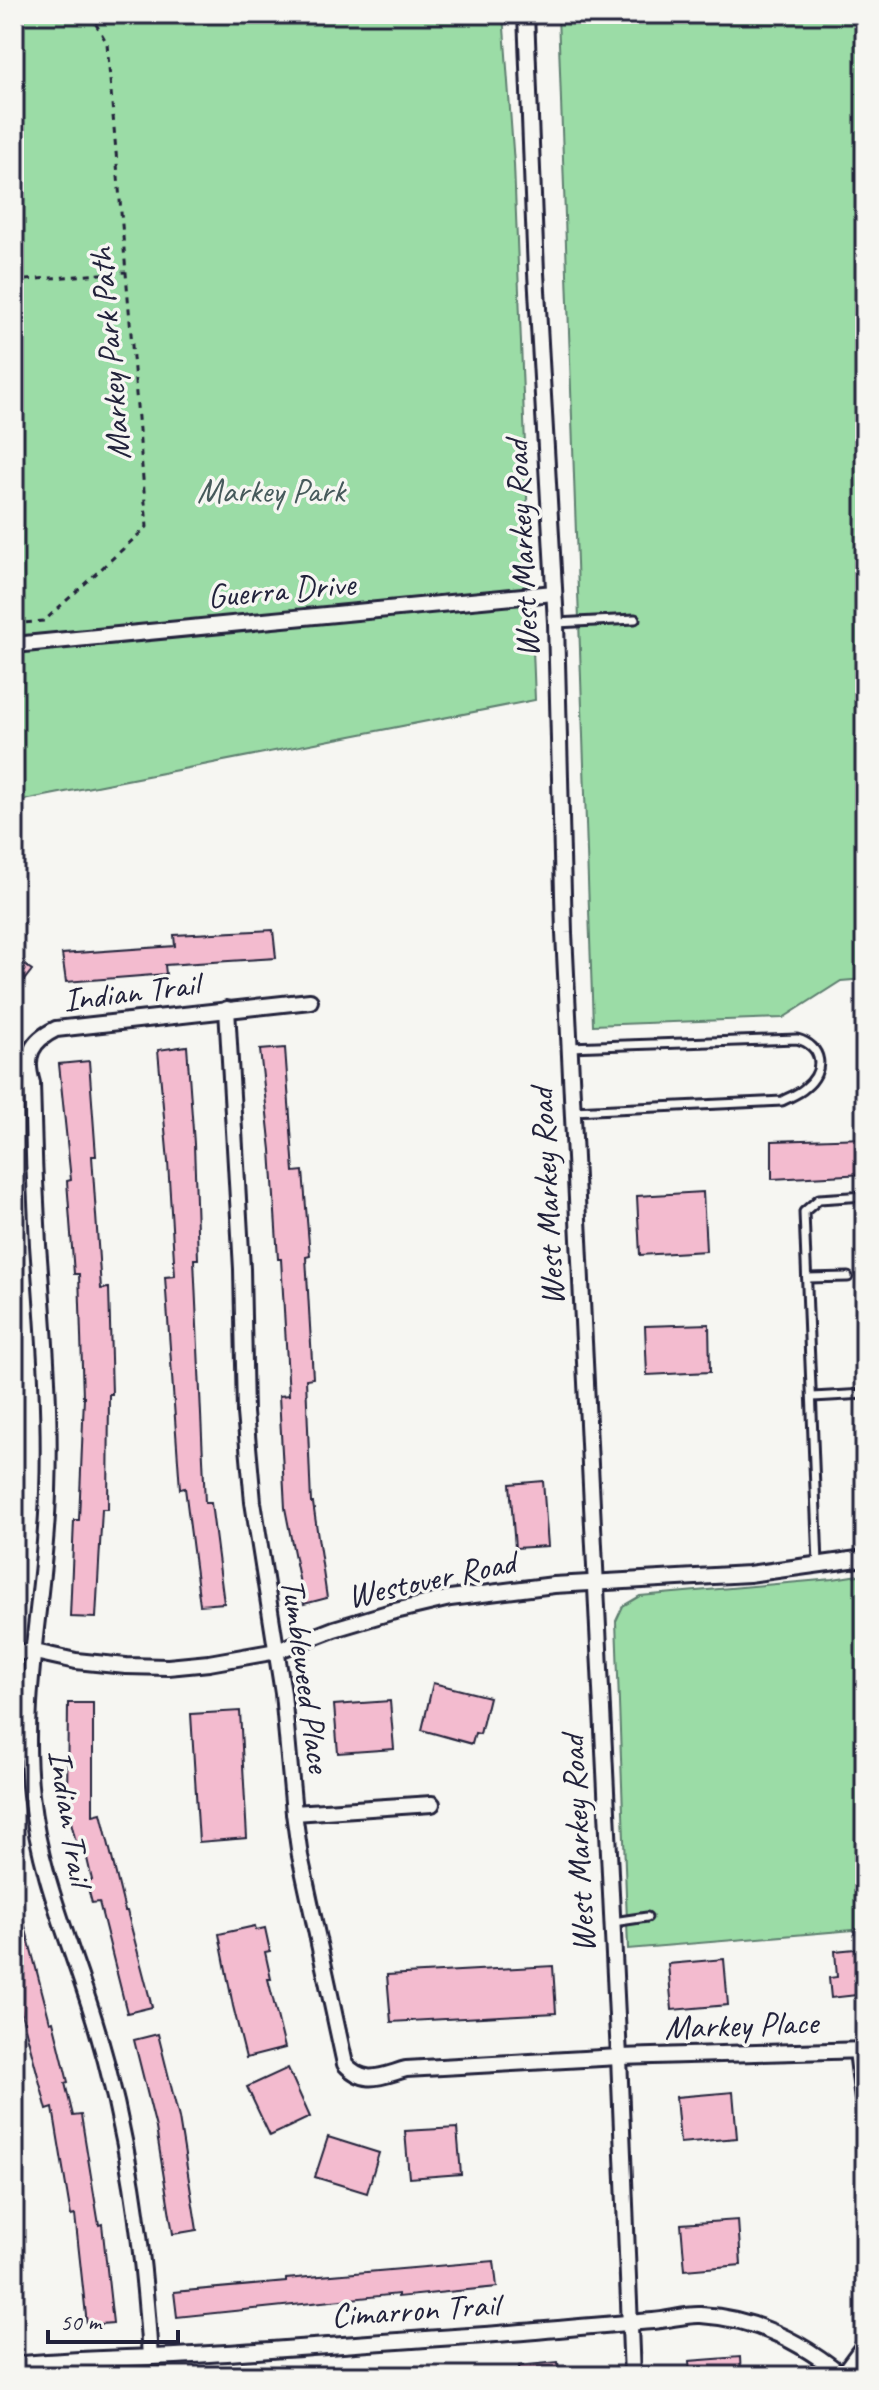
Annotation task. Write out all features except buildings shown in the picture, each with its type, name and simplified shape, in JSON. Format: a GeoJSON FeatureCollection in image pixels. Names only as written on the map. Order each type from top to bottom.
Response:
{"type":"FeatureCollection","features":[{"type":"Feature","properties":{"kind":"street","name":"West Markey Road"},"geometry":{"type":"LineString","coordinates":[[526,14],[536,273],[556,623],[569,1047],[632,2376]]}},
{"type":"Feature","properties":{"kind":"street","name":"Guerra Drive"},"geometry":{"type":"LineString","coordinates":[[14,645],[554,593]]}},
{"type":"Feature","properties":{"kind":"street","name":"Indian Trail"},"geometry":{"type":"LineString","coordinates":[[150,2357],[145,2275],[126,2144],[93,2017],[48,1885],[30,1793],[29,1699],[44,1573],[49,1414],[29,1060],[34,1045],[56,1029],[310,1001]]}},
{"type":"Feature","properties":{"kind":"street","name":"Tumbleweed Place"},"geometry":{"type":"LineString","coordinates":[[227,1009],[242,1269],[245,1413],[253,1502],[277,1651],[300,1856],[345,2064],[355,2074],[365,2078],[406,2069],[619,2057]]}},
{"type":"Feature","properties":{"kind":"street","name":"Westover Road"},"geometry":{"type":"LineString","coordinates":[[14,1652],[35,1652],[76,1661],[126,1666],[168,1667],[209,1663],[277,1651],[334,1629],[450,1598],[509,1589],[749,1574],[865,1558]]}},
{"type":"Feature","properties":{"kind":"street"},"geometry":{"type":"LineString","coordinates":[[294,1813],[432,1804]]}},
{"type":"Feature","properties":{"kind":"street"},"geometry":{"type":"LineString","coordinates":[[861,2050],[865,2116]]}},
{"type":"Feature","properties":{"kind":"street","name":"Markey Place"},"geometry":{"type":"LineString","coordinates":[[619,2057],[861,2050]]}},
{"type":"Feature","properties":{"kind":"street","name":"Cimarron Trail"},"geometry":{"type":"LineString","coordinates":[[14,2365],[66,2359],[150,2357],[529,2332],[670,2320],[697,2314],[762,2327],[817,2355],[843,2376]]}},
{"type":"Feature","properties":{"kind":"street"},"geometry":{"type":"LineString","coordinates":[[843,2376],[865,2344]]}},
{"type":"Feature","properties":{"kind":"lane"},"geometry":{"type":"LineString","coordinates":[[556,623],[635,619]]}},
{"type":"Feature","properties":{"kind":"lane"},"geometry":{"type":"LineString","coordinates":[[569,1047],[797,1039],[809,1042],[819,1057],[819,1072],[805,1089],[782,1101],[572,1111]]}},
{"type":"Feature","properties":{"kind":"lane"},"geometry":{"type":"LineString","coordinates":[[818,1564],[804,1212],[819,1199],[865,1196]]}},
{"type":"Feature","properties":{"kind":"lane"},"geometry":{"type":"LineString","coordinates":[[807,1278],[848,1277]]}},
{"type":"Feature","properties":{"kind":"lane"},"geometry":{"type":"LineString","coordinates":[[813,1397],[865,1394]]}},
{"type":"Feature","properties":{"kind":"lane"},"geometry":{"type":"LineString","coordinates":[[611,1922],[647,1917]]}},
{"type":"Feature","properties":{"kind":"path","name":"Markey Park Path"},"geometry":{"type":"LineString","coordinates":[[14,624],[44,621],[147,527],[107,43],[90,14]]}},
{"type":"Feature","properties":{"kind":"path"},"geometry":{"type":"LineString","coordinates":[[14,281],[126,272]]}},
{"type":"Feature","properties":{"kind":"green space","name":"Markey Park"},"geometry":{"type":"Polygon","coordinates":[[[14,14],[503,14],[514,164],[535,700],[14,802],[14,14]]]}},
{"type":"Feature","properties":{"kind":"green space"},"geometry":{"type":"Polygon","coordinates":[[[558,14],[865,14],[865,979],[841,981],[783,1018],[593,1025],[558,14]]]}},
{"type":"Feature","properties":{"kind":"green space"},"geometry":{"type":"Polygon","coordinates":[[[865,1574],[865,1929],[628,1949],[616,1621],[623,1606],[640,1596],[865,1574]]]}}]}
